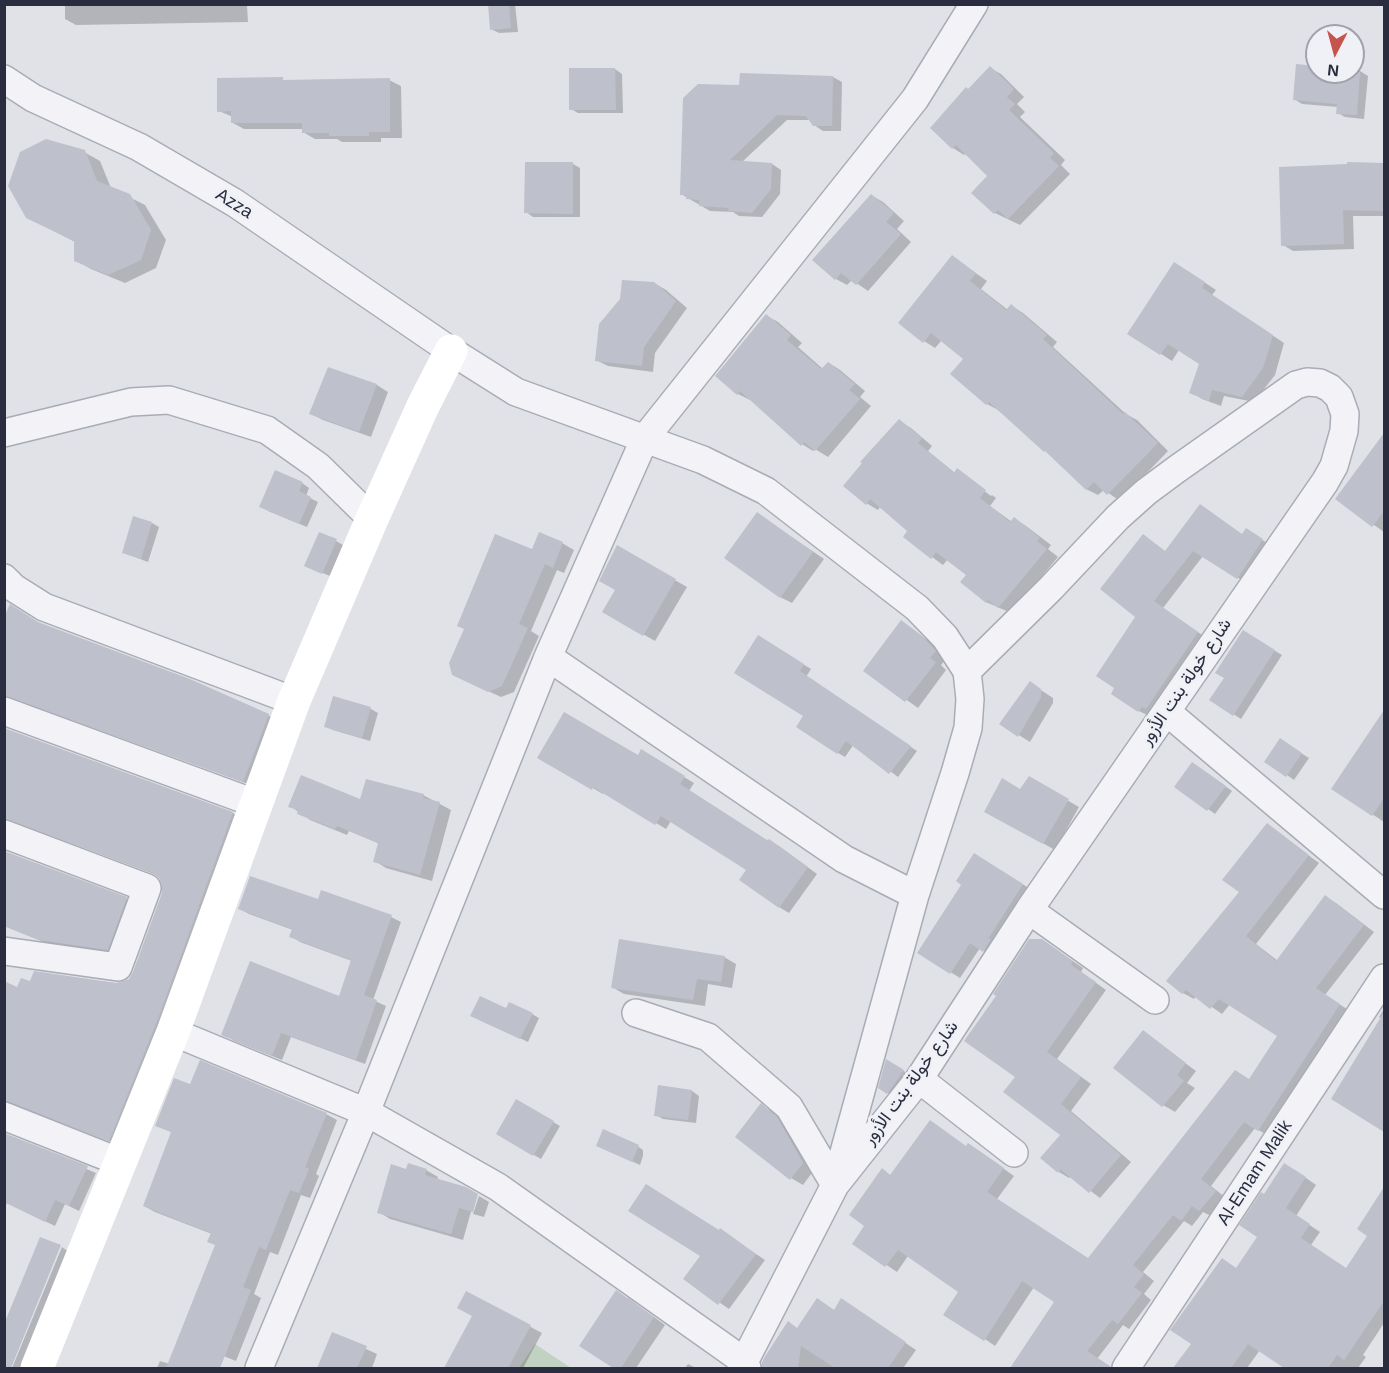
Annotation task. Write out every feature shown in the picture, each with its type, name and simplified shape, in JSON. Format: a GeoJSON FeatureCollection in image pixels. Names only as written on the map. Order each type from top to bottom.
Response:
{"type":"FeatureCollection","features":[{"type":"Feature","properties":{"kind":"street"},"geometry":{"type":"LineString","coordinates":[[259,1368],[366,1112],[548,657],[645,438],[915,99],[974,4]]}},
{"type":"Feature","properties":{"kind":"street","name":"Azza"},"geometry":{"type":"LineString","coordinates":[[4,79],[33,98],[139,147],[235,203],[450,351],[516,393],[703,460],[766,491],[917,608],[945,637],[967,671]]}},
{"type":"Feature","properties":{"kind":"street"},"geometry":{"type":"LineString","coordinates":[[37,1368],[173,1032],[294,701],[372,519],[450,351]]}},
{"type":"Feature","properties":{"kind":"street","name":"شارع خولة بنت الأزور"},"geometry":{"type":"LineString","coordinates":[[744,1366],[835,1185],[919,1079],[1029,910],[1334,466],[1340,449],[1345,414],[1338,397],[1325,385],[1307,382],[1296,385],[1146,492],[1118,517],[1052,588],[967,671]]}},
{"type":"Feature","properties":{"kind":"street"},"geometry":{"type":"LineString","coordinates":[[4,433],[130,402],[169,400],[267,430],[318,466],[372,519]]}},
{"type":"Feature","properties":{"kind":"street"},"geometry":{"type":"LineString","coordinates":[[4,578],[14,588],[44,607],[294,701]]}},
{"type":"Feature","properties":{"kind":"street"},"geometry":{"type":"LineString","coordinates":[[548,657],[844,859],[915,895]]}},
{"type":"Feature","properties":{"kind":"street"},"geometry":{"type":"LineString","coordinates":[[835,1185],[915,895],[968,728],[970,699],[967,671]]}},
{"type":"Feature","properties":{"kind":"street"},"geometry":{"type":"LineString","coordinates":[[4,711],[257,804]]}},
{"type":"Feature","properties":{"kind":"street"},"geometry":{"type":"LineString","coordinates":[[1167,712],[1384,894]]}},
{"type":"Feature","properties":{"kind":"street"},"geometry":{"type":"LineString","coordinates":[[4,834],[147,888],[118,967],[4,951]]}},
{"type":"Feature","properties":{"kind":"street"},"geometry":{"type":"LineString","coordinates":[[1029,910],[1155,1000]]}},
{"type":"Feature","properties":{"kind":"street","name":"Al-Emam Malik"},"geometry":{"type":"LineString","coordinates":[[1126,1368],[1384,978]]}},
{"type":"Feature","properties":{"kind":"street"},"geometry":{"type":"LineString","coordinates":[[636,1013],[708,1037],[789,1107],[835,1185]]}},
{"type":"Feature","properties":{"kind":"street"},"geometry":{"type":"LineString","coordinates":[[173,1032],[366,1112],[498,1186],[744,1366]]}},
{"type":"Feature","properties":{"kind":"street"},"geometry":{"type":"LineString","coordinates":[[919,1079],[1014,1153]]}},
{"type":"Feature","properties":{"kind":"street"},"geometry":{"type":"LineString","coordinates":[[4,1116],[120,1162]]}},
{"type":"Feature","properties":{"kind":"green space"},"geometry":{"type":"Polygon","coordinates":[[[535,1344],[571,1368],[519,1368],[535,1344]]]}},
{"type":"Feature","properties":{"kind":"building"},"geometry":{"type":"Polygon","coordinates":[[[488,4],[509,4],[511,28],[490,30],[488,4]]]}},
{"type":"Feature","properties":{"kind":"building"},"geometry":{"type":"Polygon","coordinates":[[[1296,64],[1305,65],[1305,84],[1359,84],[1357,115],[1336,114],[1337,104],[1293,100],[1296,64]]]}},
{"type":"Feature","properties":{"kind":"building"},"geometry":{"type":"Polygon","coordinates":[[[990,66],[1014,89],[1007,97],[1015,104],[1009,110],[1054,153],[1050,158],[1059,166],[1008,219],[998,210],[994,214],[971,193],[987,176],[956,145],[952,149],[930,128],[966,87],[968,89],[990,66]]]}},
{"type":"Feature","properties":{"kind":"building"},"geometry":{"type":"Polygon","coordinates":[[[569,68],[615,68],[616,110],[569,110],[569,68]]]}},
{"type":"Feature","properties":{"kind":"building"},"geometry":{"type":"Polygon","coordinates":[[[740,73],[833,76],[832,126],[813,126],[806,116],[777,115],[730,160],[772,163],[771,189],[752,213],[728,211],[729,208],[699,206],[699,200],[686,199],[686,195],[680,195],[683,98],[698,84],[739,85],[740,73]]]}},
{"type":"Feature","properties":{"kind":"building"},"geometry":{"type":"Polygon","coordinates":[[[283,77],[283,80],[390,78],[390,132],[369,132],[369,136],[302,133],[302,123],[231,123],[231,111],[217,112],[217,78],[283,77]]]}},
{"type":"Feature","properties":{"kind":"building"},"geometry":{"type":"Polygon","coordinates":[[[46,139],[85,150],[97,181],[130,194],[151,230],[141,260],[108,275],[74,261],[74,241],[26,218],[8,186],[20,152],[46,139]]]}},
{"type":"Feature","properties":{"kind":"building"},"geometry":{"type":"Polygon","coordinates":[[[525,162],[573,162],[573,214],[524,213],[525,162]]]}},
{"type":"Feature","properties":{"kind":"building"},"geometry":{"type":"Polygon","coordinates":[[[1347,162],[1384,163],[1384,211],[1343,210],[1344,244],[1281,246],[1279,167],[1347,164],[1347,162]]]}},
{"type":"Feature","properties":{"kind":"building"},"geometry":{"type":"Polygon","coordinates":[[[871,194],[894,213],[886,222],[901,234],[856,285],[841,273],[835,280],[812,260],[871,194]]]}},
{"type":"Feature","properties":{"kind":"building"},"geometry":{"type":"Polygon","coordinates":[[[952,255],[976,273],[970,281],[1006,310],[1011,304],[1047,335],[1043,339],[1123,414],[1125,412],[1158,443],[1107,495],[1094,482],[1086,490],[989,402],[986,405],[950,374],[963,359],[931,333],[923,343],[898,323],[952,255]]]}},
{"type":"Feature","properties":{"kind":"building"},"geometry":{"type":"Polygon","coordinates":[[[1174,262],[1205,282],[1202,288],[1273,335],[1263,368],[1242,397],[1212,390],[1209,401],[1189,393],[1199,364],[1168,344],[1160,355],[1127,334],[1174,262]]]}},
{"type":"Feature","properties":{"kind":"building"},"geometry":{"type":"Polygon","coordinates":[[[622,280],[654,282],[676,301],[644,347],[642,366],[595,361],[599,324],[620,299],[622,280]]]}},
{"type":"Feature","properties":{"kind":"building"},"geometry":{"type":"Polygon","coordinates":[[[766,314],[791,335],[787,340],[821,369],[828,362],[855,384],[849,390],[860,399],[815,451],[804,442],[801,446],[740,391],[737,395],[715,376],[766,314]]]}},
{"type":"Feature","properties":{"kind":"building"},"geometry":{"type":"Polygon","coordinates":[[[328,367],[377,384],[359,432],[309,414],[328,367]]]}},
{"type":"Feature","properties":{"kind":"building"},"geometry":{"type":"Polygon","coordinates":[[[899,419],[922,438],[918,443],[954,473],[957,468],[986,490],[980,498],[1010,522],[1014,517],[1040,538],[1037,541],[1047,549],[998,608],[988,600],[986,603],[960,582],[966,575],[936,552],[931,559],[903,537],[907,531],[870,499],[866,505],[843,486],[862,463],[860,462],[899,419]]]}},
{"type":"Feature","properties":{"kind":"building"},"geometry":{"type":"Polygon","coordinates":[[[1384,433],[1384,511],[1372,527],[1335,499],[1384,433]]]}},
{"type":"Feature","properties":{"kind":"building"},"geometry":{"type":"Polygon","coordinates":[[[275,470],[303,482],[299,491],[311,497],[299,524],[259,507],[275,470]]]}},
{"type":"Feature","properties":{"kind":"building"},"geometry":{"type":"Polygon","coordinates":[[[1200,504],[1242,534],[1246,528],[1263,539],[1237,579],[1193,551],[1154,601],[1198,632],[1146,709],[1142,707],[1138,712],[1111,694],[1114,688],[1096,676],[1135,617],[1100,589],[1143,534],[1165,551],[1200,504]]]}},
{"type":"Feature","properties":{"kind":"building"},"geometry":{"type":"Polygon","coordinates":[[[757,512],[813,552],[780,598],[724,558],[757,512]]]}},
{"type":"Feature","properties":{"kind":"building"},"geometry":{"type":"Polygon","coordinates":[[[133,516],[152,522],[141,559],[122,553],[133,516]]]}},
{"type":"Feature","properties":{"kind":"building"},"geometry":{"type":"Polygon","coordinates":[[[319,532],[337,539],[322,574],[304,566],[319,532]]]}},
{"type":"Feature","properties":{"kind":"building"},"geometry":{"type":"Polygon","coordinates":[[[539,532],[563,542],[553,568],[545,564],[519,624],[528,628],[502,686],[488,692],[452,675],[449,663],[464,629],[457,626],[495,534],[532,549],[539,532]]]}},
{"type":"Feature","properties":{"kind":"building"},"geometry":{"type":"Polygon","coordinates":[[[617,545],[676,579],[643,636],[602,612],[615,590],[599,581],[617,545]]]}},
{"type":"Feature","properties":{"kind":"building"},"geometry":{"type":"Polygon","coordinates":[[[10,604],[38,622],[190,679],[269,714],[243,782],[4,696],[4,617],[10,604]]]}},
{"type":"Feature","properties":{"kind":"building"},"geometry":{"type":"Polygon","coordinates":[[[901,620],[921,635],[936,651],[930,658],[936,662],[905,702],[863,671],[901,620]]]}},
{"type":"Feature","properties":{"kind":"building"},"geometry":{"type":"Polygon","coordinates":[[[1243,630],[1275,650],[1233,716],[1209,700],[1224,678],[1215,673],[1243,630]]]}},
{"type":"Feature","properties":{"kind":"building"},"geometry":{"type":"Polygon","coordinates":[[[758,635],[804,664],[800,671],[911,746],[889,774],[846,741],[837,754],[796,727],[803,716],[734,673],[758,635]]]}},
{"type":"Feature","properties":{"kind":"building"},"geometry":{"type":"Polygon","coordinates":[[[1030,681],[1041,689],[1041,697],[1018,737],[999,724],[1030,681]]]}},
{"type":"Feature","properties":{"kind":"building"},"geometry":{"type":"Polygon","coordinates":[[[333,696],[371,707],[362,738],[324,727],[333,696]]]}},
{"type":"Feature","properties":{"kind":"building"},"geometry":{"type":"Polygon","coordinates":[[[1384,710],[1384,798],[1372,816],[1331,789],[1384,710]]]}},
{"type":"Feature","properties":{"kind":"building"},"geometry":{"type":"Polygon","coordinates":[[[564,712],[638,755],[641,749],[685,776],[680,784],[767,840],[769,839],[808,867],[779,908],[739,880],[746,870],[661,816],[655,825],[593,787],[592,790],[537,758],[564,712]]]}},
{"type":"Feature","properties":{"kind":"building"},"geometry":{"type":"Polygon","coordinates":[[[4,728],[233,812],[159,1016],[109,1141],[4,1101],[4,981],[17,987],[21,978],[30,981],[34,971],[116,983],[129,979],[162,893],[162,885],[153,873],[4,819],[4,728]]]}},
{"type":"Feature","properties":{"kind":"building"},"geometry":{"type":"Polygon","coordinates":[[[1280,738],[1302,753],[1286,777],[1264,762],[1280,738]]]}},
{"type":"Feature","properties":{"kind":"building"},"geometry":{"type":"Polygon","coordinates":[[[1192,762],[1226,786],[1207,811],[1174,787],[1192,762]]]}},
{"type":"Feature","properties":{"kind":"building"},"geometry":{"type":"Polygon","coordinates":[[[301,775],[360,799],[366,779],[424,794],[423,798],[440,802],[420,875],[373,862],[378,843],[337,826],[335,829],[297,814],[298,810],[288,807],[301,775]]]}},
{"type":"Feature","properties":{"kind":"building"},"geometry":{"type":"Polygon","coordinates":[[[1029,776],[1069,799],[1043,844],[984,812],[1002,778],[1020,789],[1029,776]]]}},
{"type":"Feature","properties":{"kind":"building"},"geometry":{"type":"Polygon","coordinates":[[[1267,823],[1309,855],[1246,936],[1276,961],[1325,895],[1364,925],[1316,988],[1340,1004],[1258,1131],[1244,1122],[1201,1179],[1216,1191],[1199,1211],[1192,1206],[1181,1221],[1173,1215],[1133,1265],[1144,1274],[1134,1287],[1142,1293],[1118,1324],[1112,1320],[1087,1351],[1110,1368],[1010,1368],[1054,1302],[1022,1281],[984,1341],[943,1315],[958,1292],[898,1250],[885,1267],[852,1244],[864,1226],[849,1215],[882,1168],[890,1175],[930,1120],[966,1146],[968,1143],[1004,1168],[987,1192],[1088,1258],[1235,1070],[1249,1079],[1277,1036],[1219,999],[1210,1009],[1186,990],[1182,994],[1166,981],[1239,892],[1222,880],[1267,823]]]}},
{"type":"Feature","properties":{"kind":"building"},"geometry":{"type":"Polygon","coordinates":[[[4,851],[127,897],[108,950],[40,940],[4,926],[4,851]]]}},
{"type":"Feature","properties":{"kind":"building"},"geometry":{"type":"Polygon","coordinates":[[[974,853],[1023,884],[988,939],[991,939],[983,952],[970,943],[950,974],[917,953],[961,885],[956,881],[974,853]]]}},
{"type":"Feature","properties":{"kind":"building"},"geometry":{"type":"Polygon","coordinates":[[[250,876],[318,899],[321,890],[392,915],[364,995],[377,1000],[356,1060],[281,1033],[272,1056],[221,1035],[250,961],[339,996],[351,960],[289,937],[292,929],[238,909],[250,876]]]}},
{"type":"Feature","properties":{"kind":"building"},"geometry":{"type":"Polygon","coordinates":[[[619,939],[725,956],[721,982],[697,979],[693,1000],[611,988],[619,939]]]}},
{"type":"Feature","properties":{"kind":"building"},"geometry":{"type":"Polygon","coordinates":[[[1029,939],[1042,939],[1073,961],[1071,965],[1096,982],[1047,1052],[1081,1077],[1061,1104],[1121,1155],[1089,1193],[1060,1169],[1058,1173],[1040,1158],[1060,1135],[1003,1092],[1015,1077],[964,1041],[996,996],[993,994],[1029,939]]]}},
{"type":"Feature","properties":{"kind":"building"},"geometry":{"type":"Polygon","coordinates":[[[480,996],[506,1008],[509,1002],[533,1013],[520,1039],[470,1016],[480,996]]]}},
{"type":"Feature","properties":{"kind":"building"},"geometry":{"type":"Polygon","coordinates":[[[1384,1012],[1384,1132],[1331,1099],[1384,1012]]]}},
{"type":"Feature","properties":{"kind":"building"},"geometry":{"type":"Polygon","coordinates":[[[1143,1030],[1186,1063],[1177,1075],[1184,1081],[1162,1107],[1113,1068],[1143,1030]]]}},
{"type":"Feature","properties":{"kind":"building"},"geometry":{"type":"Polygon","coordinates":[[[886,1059],[904,1070],[887,1094],[878,1088],[886,1059]]]}},
{"type":"Feature","properties":{"kind":"building"},"geometry":{"type":"Polygon","coordinates":[[[200,1060],[327,1113],[305,1167],[309,1169],[299,1193],[290,1190],[266,1250],[259,1247],[243,1287],[251,1290],[220,1368],[166,1368],[215,1245],[207,1242],[211,1233],[143,1206],[171,1132],[155,1126],[174,1078],[190,1084],[200,1060]]]}},
{"type":"Feature","properties":{"kind":"building"},"geometry":{"type":"Polygon","coordinates":[[[658,1085],[692,1090],[688,1120],[654,1116],[658,1085]]]}},
{"type":"Feature","properties":{"kind":"building"},"geometry":{"type":"Polygon","coordinates":[[[516,1099],[554,1121],[533,1156],[496,1134],[516,1099]]]}},
{"type":"Feature","properties":{"kind":"building"},"geometry":{"type":"Polygon","coordinates":[[[761,1103],[777,1117],[803,1163],[790,1180],[735,1137],[761,1103]]]}},
{"type":"Feature","properties":{"kind":"building"},"geometry":{"type":"Polygon","coordinates":[[[603,1129],[639,1145],[632,1162],[596,1146],[603,1129]]]}},
{"type":"Feature","properties":{"kind":"building"},"geometry":{"type":"Polygon","coordinates":[[[4,1133],[88,1166],[69,1206],[55,1200],[45,1222],[4,1202],[4,1133]]]}},
{"type":"Feature","properties":{"kind":"building"},"geometry":{"type":"Polygon","coordinates":[[[408,1163],[427,1169],[425,1175],[466,1187],[478,1194],[473,1212],[459,1208],[451,1234],[377,1213],[391,1164],[406,1169],[408,1163]]]}},
{"type":"Feature","properties":{"kind":"building"},"geometry":{"type":"Polygon","coordinates":[[[1284,1163],[1306,1177],[1286,1208],[1310,1224],[1301,1238],[1346,1268],[1367,1236],[1357,1229],[1384,1187],[1384,1301],[1344,1360],[1337,1355],[1328,1368],[1284,1368],[1248,1344],[1231,1368],[1173,1368],[1191,1344],[1170,1330],[1222,1258],[1236,1268],[1257,1237],[1239,1225],[1261,1192],[1264,1194],[1284,1163]]]}},
{"type":"Feature","properties":{"kind":"building"},"geometry":{"type":"Polygon","coordinates":[[[646,1184],[719,1230],[720,1228],[756,1254],[718,1305],[683,1279],[700,1256],[628,1211],[646,1184]]]}},
{"type":"Feature","properties":{"kind":"building"},"geometry":{"type":"Polygon","coordinates":[[[40,1237],[61,1245],[11,1368],[4,1368],[4,1324],[40,1237]]]}},
{"type":"Feature","properties":{"kind":"building"},"geometry":{"type":"Polygon","coordinates":[[[616,1290],[654,1317],[621,1368],[613,1368],[579,1346],[616,1290]]]}},
{"type":"Feature","properties":{"kind":"building"},"geometry":{"type":"Polygon","coordinates":[[[466,1291],[531,1325],[508,1368],[444,1368],[472,1316],[457,1308],[466,1291]]]}},
{"type":"Feature","properties":{"kind":"building"},"geometry":{"type":"Polygon","coordinates":[[[817,1298],[834,1310],[841,1298],[906,1342],[888,1368],[835,1368],[801,1346],[798,1368],[762,1368],[764,1358],[788,1321],[797,1328],[817,1298]]]}},
{"type":"Feature","properties":{"kind":"building"},"geometry":{"type":"Polygon","coordinates":[[[332,1332],[367,1346],[357,1368],[317,1368],[332,1332]]]}}]}
